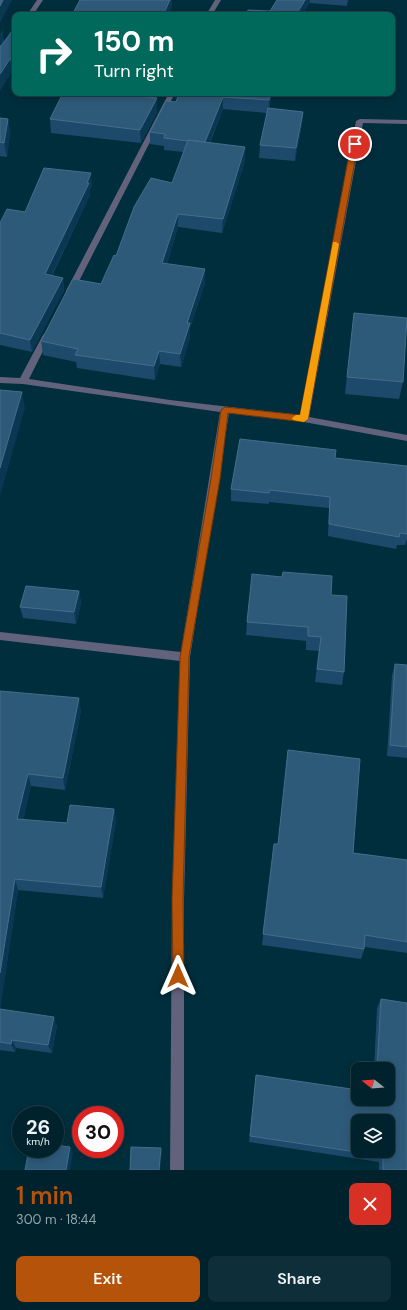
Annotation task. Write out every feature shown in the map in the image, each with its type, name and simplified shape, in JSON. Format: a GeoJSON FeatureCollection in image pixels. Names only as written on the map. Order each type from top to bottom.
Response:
{"type":"FeatureCollection","features":[{"type":"Feature","properties":{"kind":"street"},"geometry":{"type":"LineString","coordinates":[[32,12],[40,0]]}},
{"type":"Feature","properties":{"kind":"street"},"geometry":{"type":"LineString","coordinates":[[211,12],[218,0]]}},
{"type":"Feature","properties":{"kind":"street"},"geometry":{"type":"LineString","coordinates":[[67,296],[170,96]]}},
{"type":"Feature","properties":{"kind":"street"},"geometry":{"type":"LineString","coordinates":[[304,419],[360,121],[407,122]]}},
{"type":"Feature","properties":{"kind":"street"},"geometry":{"type":"LineString","coordinates":[[23,381],[53,325]]}},
{"type":"Feature","properties":{"kind":"street"},"geometry":{"type":"LineString","coordinates":[[0,380],[23,381],[170,404],[304,419],[407,438]]}},
{"type":"Feature","properties":{"kind":"street"},"geometry":{"type":"LineString","coordinates":[[177,1170],[178,900],[185,657],[225,410]]}},
{"type":"Feature","properties":{"kind":"street"},"geometry":{"type":"LineString","coordinates":[[0,636],[185,657]]}},
{"type":"Feature","properties":{"kind":"building"},"geometry":{"type":"Polygon","coordinates":[[[80,0],[170,0],[164,12],[74,12],[80,0]]]}},
{"type":"Feature","properties":{"kind":"building"},"geometry":{"type":"Polygon","coordinates":[[[277,0],[305,0],[298,12],[247,12],[248,10],[270,11],[277,0]]]}},
{"type":"Feature","properties":{"kind":"building"},"geometry":{"type":"Polygon","coordinates":[[[12,31],[12,59],[10,59],[0,74],[0,46],[12,31]]]}},
{"type":"Feature","properties":{"kind":"building"},"geometry":{"type":"Polygon","coordinates":[[[62,96],[138,96],[157,98],[140,130],[50,119],[62,96]]]}},
{"type":"Feature","properties":{"kind":"building"},"geometry":{"type":"Polygon","coordinates":[[[178,96],[270,96],[269,100],[223,97],[205,142],[164,138],[165,134],[150,132],[166,101],[176,102],[178,96]]]}},
{"type":"Feature","properties":{"kind":"building"},"geometry":{"type":"Polygon","coordinates":[[[268,108],[303,112],[296,148],[260,145],[268,108]]]}},
{"type":"Feature","properties":{"kind":"building"},"geometry":{"type":"Polygon","coordinates":[[[0,118],[8,119],[4,143],[0,142],[0,118]]]}},
{"type":"Feature","properties":{"kind":"building"},"geometry":{"type":"Polygon","coordinates":[[[188,140],[245,147],[223,219],[178,214],[162,263],[205,269],[187,323],[190,323],[180,354],[159,351],[154,366],[75,355],[78,349],[41,341],[73,279],[101,284],[114,255],[116,256],[134,207],[151,178],[172,183],[188,140]]]}},
{"type":"Feature","properties":{"kind":"building"},"geometry":{"type":"Polygon","coordinates":[[[44,168],[91,173],[87,183],[89,183],[45,274],[63,278],[30,340],[0,333],[0,223],[7,209],[25,212],[44,168]]]}},
{"type":"Feature","properties":{"kind":"building"},"geometry":{"type":"Polygon","coordinates":[[[354,313],[407,318],[403,382],[347,377],[354,313]]]}},
{"type":"Feature","properties":{"kind":"building"},"geometry":{"type":"Polygon","coordinates":[[[0,390],[22,392],[0,468],[0,390]]]}},
{"type":"Feature","properties":{"kind":"building"},"geometry":{"type":"Polygon","coordinates":[[[240,439],[336,450],[335,458],[407,466],[407,534],[400,533],[399,537],[329,524],[330,497],[270,490],[269,493],[231,489],[240,439]]]}},
{"type":"Feature","properties":{"kind":"building"},"geometry":{"type":"Polygon","coordinates":[[[283,572],[332,576],[331,595],[347,596],[344,672],[317,669],[321,637],[308,636],[308,627],[247,622],[252,574],[282,577],[283,572]]]}},
{"type":"Feature","properties":{"kind":"building"},"geometry":{"type":"Polygon","coordinates":[[[26,586],[79,591],[74,612],[20,607],[26,586]]]}},
{"type":"Feature","properties":{"kind":"building"},"geometry":{"type":"Polygon","coordinates":[[[395,664],[407,665],[407,747],[390,745],[395,664]]]}},
{"type":"Feature","properties":{"kind":"building"},"geometry":{"type":"Polygon","coordinates":[[[0,691],[79,698],[63,778],[28,774],[17,819],[67,823],[70,805],[114,809],[101,887],[15,879],[0,973],[0,691]]]}},
{"type":"Feature","properties":{"kind":"building"},"geometry":{"type":"Polygon","coordinates":[[[288,750],[360,759],[353,853],[407,860],[407,942],[365,935],[364,949],[263,934],[274,844],[278,844],[288,750]]]}},
{"type":"Feature","properties":{"kind":"building"},"geometry":{"type":"Polygon","coordinates":[[[381,999],[407,1003],[407,1170],[383,1170],[383,1158],[395,1158],[395,1114],[351,1114],[351,1151],[250,1136],[256,1075],[351,1089],[351,1106],[395,1106],[395,1062],[377,1062],[381,999]]]}},
{"type":"Feature","properties":{"kind":"building"},"geometry":{"type":"Polygon","coordinates":[[[0,1009],[54,1017],[48,1045],[12,1040],[11,1044],[0,1042],[0,1009]]]}},
{"type":"Feature","properties":{"kind":"building"},"geometry":{"type":"Polygon","coordinates":[[[64,1146],[70,1147],[66,1170],[25,1170],[27,1158],[64,1158],[64,1146]]]}},
{"type":"Feature","properties":{"kind":"building"},"geometry":{"type":"Polygon","coordinates":[[[131,1147],[161,1148],[159,1170],[130,1170],[131,1147]]]}},
{"type":"Feature","properties":{"kind":"slow traffic"},"geometry":{"type":"LineString","coordinates":[[296,418],[304,419],[336,244]]}},
{"type":"Feature","properties":{"kind":"route"},"geometry":{"type":"LineString","coordinates":[[178,976],[178,900],[185,657],[225,410],[304,419],[355,144]]}}]}
